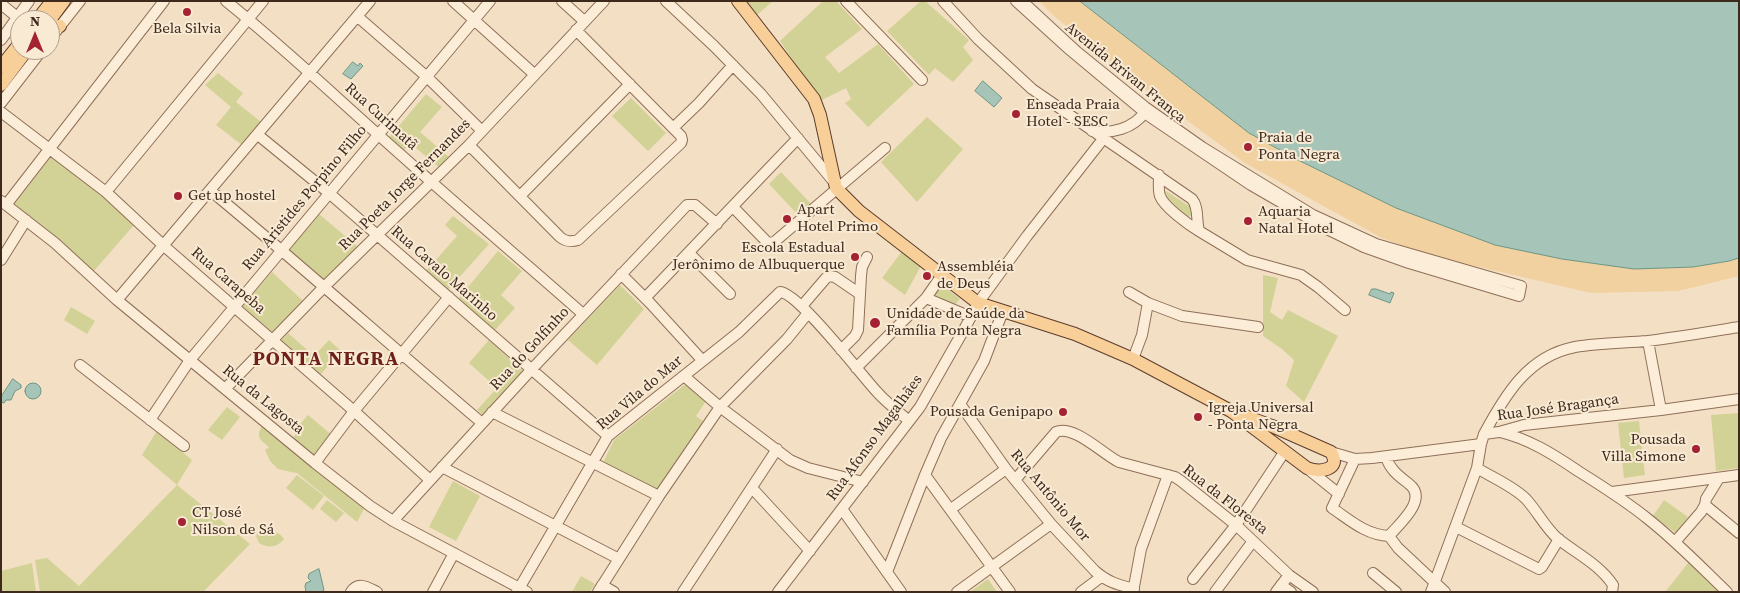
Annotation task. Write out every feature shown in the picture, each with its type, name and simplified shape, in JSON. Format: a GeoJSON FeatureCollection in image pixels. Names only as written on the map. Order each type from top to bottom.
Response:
{"type":"FeatureCollection","features":[{"type":"Feature","properties":{"kind":"main road"},"geometry":{"type":"LineString","coordinates":[[738,1],[814,99],[820,115],[836,186],[859,212],[978,303],[1075,334],[1133,358],[1231,411],[1308,468],[1322,471],[1330,468],[1333,459],[1331,452],[1272,426],[1231,411]]}},
{"type":"Feature","properties":{"kind":"main road"},"geometry":{"type":"LineString","coordinates":[[1,67],[10,56]]}},
{"type":"Feature","properties":{"kind":"main road"},"geometry":{"type":"LineString","coordinates":[[1,85],[20,60]]}},
{"type":"Feature","properties":{"kind":"street"},"geometry":{"type":"LineString","coordinates":[[60,19],[80,1]]}},
{"type":"Feature","properties":{"kind":"street"},"geometry":{"type":"LineString","coordinates":[[4,203],[51,149],[164,1]]}},
{"type":"Feature","properties":{"kind":"street","name":"Rua Curimatã"},"geometry":{"type":"LineString","coordinates":[[226,1],[311,73],[431,182],[583,314]]}},
{"type":"Feature","properties":{"kind":"street"},"geometry":{"type":"LineString","coordinates":[[106,192],[263,1]]}},
{"type":"Feature","properties":{"kind":"street"},"geometry":{"type":"LineString","coordinates":[[117,300],[370,1]]}},
{"type":"Feature","properties":{"kind":"street"},"geometry":{"type":"LineString","coordinates":[[453,1],[534,74]]}},
{"type":"Feature","properties":{"kind":"street","name":"Rua Aristides Porpino Filho"},"geometry":{"type":"LineString","coordinates":[[150,420],[190,360],[490,1]]}},
{"type":"Feature","properties":{"kind":"street"},"geometry":{"type":"LineString","coordinates":[[562,1],[584,21]]}},
{"type":"Feature","properties":{"kind":"street","name":"Rua Poeta Jorge Fernandes"},"geometry":{"type":"LineString","coordinates":[[226,392],[323,288],[469,145],[604,1]]}},
{"type":"Feature","properties":{"kind":"street"},"geometry":{"type":"LineString","coordinates":[[666,1],[772,105],[836,186]]}},
{"type":"Feature","properties":{"kind":"street"},"geometry":{"type":"LineString","coordinates":[[846,1],[922,80]]}},
{"type":"Feature","properties":{"kind":"street"},"geometry":{"type":"LineString","coordinates":[[943,1],[978,38],[1032,89],[1194,201],[1197,208],[1196,220],[1199,231]]}},
{"type":"Feature","properties":{"kind":"street","name":"Avenida Erivan França"},"geometry":{"type":"LineString","coordinates":[[1016,1],[1070,50],[1145,112],[1251,185],[1327,229],[1364,247],[1409,264],[1519,296],[1521,286],[1376,244],[1313,215],[1202,147],[1145,107],[1077,52],[1022,1]]}},
{"type":"Feature","properties":{"kind":"street"},"geometry":{"type":"LineString","coordinates":[[358,17],[427,78],[482,131]]}},
{"type":"Feature","properties":{"kind":"street"},"geometry":{"type":"LineString","coordinates":[[1,40],[10,27]]}},
{"type":"Feature","properties":{"kind":"street"},"geometry":{"type":"LineString","coordinates":[[469,145],[560,237],[573,242],[578,240],[681,143],[682,138],[576,30]]}},
{"type":"Feature","properties":{"kind":"street"},"geometry":{"type":"LineString","coordinates":[[1,103],[34,60]]}},
{"type":"Feature","properties":{"kind":"street"},"geometry":{"type":"LineString","coordinates":[[672,128],[699,103],[733,65]]}},
{"type":"Feature","properties":{"kind":"street"},"geometry":{"type":"LineString","coordinates":[[520,196],[630,84]]}},
{"type":"Feature","properties":{"kind":"street","name":"Rua Carapeba"},"geometry":{"type":"LineString","coordinates":[[1,112],[106,192],[164,246],[354,411],[430,480]]}},
{"type":"Feature","properties":{"kind":"street"},"geometry":{"type":"LineString","coordinates":[[1092,131],[1102,133],[1114,132],[1140,119],[1145,112]]}},
{"type":"Feature","properties":{"kind":"street","name":"Rua Cavalo Marinho"},"geometry":{"type":"LineString","coordinates":[[258,135],[329,193],[608,436]]}},
{"type":"Feature","properties":{"kind":"street"},"geometry":{"type":"LineString","coordinates":[[645,298],[798,138]]}},
{"type":"Feature","properties":{"kind":"street","name":"Rua Afonso Magalhães"},"geometry":{"type":"LineString","coordinates":[[778,592],[925,400],[978,303],[1024,233],[1103,139]]}},
{"type":"Feature","properties":{"kind":"street"},"geometry":{"type":"LineString","coordinates":[[733,207],[767,242],[771,243],[776,241],[836,186],[886,148]]}},
{"type":"Feature","properties":{"kind":"street"},"geometry":{"type":"LineString","coordinates":[[1158,175],[1162,200],[1189,225],[1238,256],[1256,263],[1301,275],[1345,310]]}},
{"type":"Feature","properties":{"kind":"street"},"geometry":{"type":"LineString","coordinates":[[211,191],[282,249],[323,288],[482,423]]}},
{"type":"Feature","properties":{"kind":"street","name":"Rua da Lagosta"},"geometry":{"type":"LineString","coordinates":[[4,203],[55,243],[117,300],[226,392],[370,506],[393,521],[521,590]]}},
{"type":"Feature","properties":{"kind":"street","name":"Rua do Golfinho"},"geometry":{"type":"LineString","coordinates":[[393,521],[583,314],[687,205],[693,204],[716,224]]}},
{"type":"Feature","properties":{"kind":"street"},"geometry":{"type":"LineString","coordinates":[[1,260],[26,220]]}},
{"type":"Feature","properties":{"kind":"street"},"geometry":{"type":"LineString","coordinates":[[689,253],[730,294]]}},
{"type":"Feature","properties":{"kind":"street"},"geometry":{"type":"LineString","coordinates":[[840,350],[858,332],[862,267],[867,257]]}},
{"type":"Feature","properties":{"kind":"street"},"geometry":{"type":"LineString","coordinates":[[621,274],[702,360]]}},
{"type":"Feature","properties":{"kind":"street"},"geometry":{"type":"LineString","coordinates":[[856,368],[926,298],[942,275]]}},
{"type":"Feature","properties":{"kind":"street"},"geometry":{"type":"LineString","coordinates":[[614,592],[600,588],[659,496],[720,407],[787,339],[826,278],[830,276],[835,277],[860,294]]}},
{"type":"Feature","properties":{"kind":"street","name":"Rua Vila do Mar"},"geometry":{"type":"LineString","coordinates":[[521,590],[608,436],[739,332],[780,292],[785,292],[805,310]]}},
{"type":"Feature","properties":{"kind":"street"},"geometry":{"type":"LineString","coordinates":[[1129,292],[1167,311],[1189,317],[1258,327]]}},
{"type":"Feature","properties":{"kind":"street"},"geometry":{"type":"LineString","coordinates":[[315,463],[354,411],[448,297]]}},
{"type":"Feature","properties":{"kind":"street"},"geometry":{"type":"LineString","coordinates":[[926,298],[971,317]]}},
{"type":"Feature","properties":{"kind":"street"},"geometry":{"type":"LineString","coordinates":[[1133,358],[1142,335],[1148,302]]}},
{"type":"Feature","properties":{"kind":"street"},"geometry":{"type":"LineString","coordinates":[[805,310],[879,394],[909,421]]}},
{"type":"Feature","properties":{"kind":"street"},"geometry":{"type":"LineString","coordinates":[[887,572],[941,438],[984,362],[1003,312]]}},
{"type":"Feature","properties":{"kind":"street"},"geometry":{"type":"LineString","coordinates":[[1433,587],[1477,468],[1482,438],[1515,382],[1526,371],[1558,352],[1574,347],[1648,341],[1739,328]]}},
{"type":"Feature","properties":{"kind":"street"},"geometry":{"type":"LineString","coordinates":[[1648,341],[1661,410]]}},
{"type":"Feature","properties":{"kind":"street"},"geometry":{"type":"LineString","coordinates":[[80,365],[184,446]]}},
{"type":"Feature","properties":{"kind":"street"},"geometry":{"type":"LineString","coordinates":[[684,376],[720,407],[790,460],[808,468],[862,482]]}},
{"type":"Feature","properties":{"kind":"street"},"geometry":{"type":"LineString","coordinates":[[226,392],[262,424]]}},
{"type":"Feature","properties":{"kind":"street","name":"Rua José Bragança"},"geometry":{"type":"LineString","coordinates":[[1331,452],[1355,459],[1386,457],[1482,438],[1524,425],[1661,410],[1739,399]]}},
{"type":"Feature","properties":{"kind":"street","name":"Rua Antônio Mor"},"geometry":{"type":"LineString","coordinates":[[960,404],[1006,469],[1051,524],[1101,577],[1113,584],[1134,590]]}},
{"type":"Feature","properties":{"kind":"street"},"geometry":{"type":"LineString","coordinates":[[492,412],[659,496]]}},
{"type":"Feature","properties":{"kind":"street","name":"Rua da Floresta"},"geometry":{"type":"LineString","coordinates":[[1015,480],[1056,432],[1063,430],[1087,441],[1119,462],[1168,475],[1181,481],[1236,525],[1289,575],[1313,592]]}},
{"type":"Feature","properties":{"kind":"street"},"geometry":{"type":"LineString","coordinates":[[1499,432],[1516,436],[1532,443],[1612,492],[1675,542],[1727,592]]}},
{"type":"Feature","properties":{"kind":"street"},"geometry":{"type":"LineString","coordinates":[[683,592],[777,449]]}},
{"type":"Feature","properties":{"kind":"street"},"geometry":{"type":"LineString","coordinates":[[1193,579],[1236,525],[1286,451]]}},
{"type":"Feature","properties":{"kind":"street"},"geometry":{"type":"LineString","coordinates":[[1386,457],[1388,464],[1394,472],[1413,487],[1417,495],[1415,503],[1389,536]]}},
{"type":"Feature","properties":{"kind":"street"},"geometry":{"type":"LineString","coordinates":[[1355,459],[1332,508],[1364,530],[1373,534],[1389,536],[1433,587],[1445,592]]}},
{"type":"Feature","properties":{"kind":"street"},"geometry":{"type":"LineString","coordinates":[[442,467],[619,559]]}},
{"type":"Feature","properties":{"kind":"street"},"geometry":{"type":"LineString","coordinates":[[1308,468],[1339,494]]}},
{"type":"Feature","properties":{"kind":"street"},"geometry":{"type":"LineString","coordinates":[[1477,468],[1518,492],[1559,539],[1592,562],[1604,573],[1613,584],[1612,592]]}},
{"type":"Feature","properties":{"kind":"street"},"geometry":{"type":"LineString","coordinates":[[951,509],[1006,469]]}},
{"type":"Feature","properties":{"kind":"street"},"geometry":{"type":"LineString","coordinates":[[925,475],[1010,592]]}},
{"type":"Feature","properties":{"kind":"street"},"geometry":{"type":"LineString","coordinates":[[1134,590],[1141,550],[1168,475]]}},
{"type":"Feature","properties":{"kind":"street"},"geometry":{"type":"LineString","coordinates":[[1612,492],[1739,475]]}},
{"type":"Feature","properties":{"kind":"street"},"geometry":{"type":"LineString","coordinates":[[1675,542],[1705,505],[1706,499],[1720,478]]}},
{"type":"Feature","properties":{"kind":"street"},"geometry":{"type":"LineString","coordinates":[[752,488],[810,551]]}},
{"type":"Feature","properties":{"kind":"street"},"geometry":{"type":"LineString","coordinates":[[1705,505],[1739,533]]}},
{"type":"Feature","properties":{"kind":"street"},"geometry":{"type":"LineString","coordinates":[[842,509],[901,592]]}},
{"type":"Feature","properties":{"kind":"street"},"geometry":{"type":"LineString","coordinates":[[957,592],[1051,524]]}},
{"type":"Feature","properties":{"kind":"street"},"geometry":{"type":"LineString","coordinates":[[1456,526],[1539,569],[1559,539]]}},
{"type":"Feature","properties":{"kind":"street"},"geometry":{"type":"LineString","coordinates":[[1215,592],[1253,541]]}},
{"type":"Feature","properties":{"kind":"street"},"geometry":{"type":"LineString","coordinates":[[433,592],[454,553]]}},
{"type":"Feature","properties":{"kind":"street"},"geometry":{"type":"LineString","coordinates":[[1373,574],[1396,592]]}},
{"type":"Feature","properties":{"kind":"street"},"geometry":{"type":"LineString","coordinates":[[1289,575],[1278,588],[1291,592]]}},
{"type":"Feature","properties":{"kind":"street"},"geometry":{"type":"LineString","coordinates":[[1081,592],[1101,577]]}},
{"type":"Feature","properties":{"kind":"street"},"geometry":{"type":"LineString","coordinates":[[353,589],[366,586],[377,592]]}},
{"type":"Feature","properties":{"kind":"green space"},"geometry":{"type":"Polygon","coordinates":[[[746,1],[773,1],[757,15],[746,1]]]}},
{"type":"Feature","properties":{"kind":"green space"},"geometry":{"type":"Polygon","coordinates":[[[823,1],[836,1],[862,29],[825,57],[839,73],[878,44],[914,84],[868,127],[845,103],[851,99],[846,88],[820,101],[780,41],[823,1]]]}},
{"type":"Feature","properties":{"kind":"green space"},"geometry":{"type":"Polygon","coordinates":[[[921,1],[925,1],[969,40],[963,47],[973,60],[953,82],[935,68],[929,75],[887,31],[921,1]]]}},
{"type":"Feature","properties":{"kind":"green space"},"geometry":{"type":"Polygon","coordinates":[[[218,73],[243,93],[236,102],[261,122],[242,145],[216,125],[231,107],[205,85],[218,73]]]}},
{"type":"Feature","properties":{"kind":"green space"},"geometry":{"type":"Polygon","coordinates":[[[426,94],[442,107],[420,132],[450,158],[441,169],[410,143],[401,154],[386,141],[426,94]]]}},
{"type":"Feature","properties":{"kind":"green space"},"geometry":{"type":"Polygon","coordinates":[[[631,98],[666,133],[648,151],[612,116],[631,98]]]}},
{"type":"Feature","properties":{"kind":"green space"},"geometry":{"type":"Polygon","coordinates":[[[927,117],[963,149],[917,202],[881,162],[927,117]]]}},
{"type":"Feature","properties":{"kind":"green space"},"geometry":{"type":"Polygon","coordinates":[[[51,157],[99,193],[134,225],[93,272],[61,241],[14,205],[51,157]]]}},
{"type":"Feature","properties":{"kind":"green space"},"geometry":{"type":"Polygon","coordinates":[[[781,172],[813,206],[801,218],[769,184],[781,172]]]}},
{"type":"Feature","properties":{"kind":"green space"},"geometry":{"type":"Polygon","coordinates":[[[1166,191],[1192,208],[1194,212],[1189,217],[1182,213],[1170,200],[1165,193],[1166,191]]]}},
{"type":"Feature","properties":{"kind":"green space"},"geometry":{"type":"Polygon","coordinates":[[[319,214],[358,247],[324,281],[288,250],[319,214]]]}},
{"type":"Feature","properties":{"kind":"green space"},"geometry":{"type":"Polygon","coordinates":[[[453,216],[489,244],[448,290],[426,271],[457,236],[445,225],[453,216]]]}},
{"type":"Feature","properties":{"kind":"green space"},"geometry":{"type":"Polygon","coordinates":[[[903,250],[922,264],[905,295],[882,278],[903,250]]]}},
{"type":"Feature","properties":{"kind":"green space"},"geometry":{"type":"Polygon","coordinates":[[[498,251],[522,271],[501,295],[515,308],[495,330],[458,299],[498,251]]]}},
{"type":"Feature","properties":{"kind":"green space"},"geometry":{"type":"Polygon","coordinates":[[[272,272],[303,301],[273,333],[242,306],[272,272]]]}},
{"type":"Feature","properties":{"kind":"green space"},"geometry":{"type":"Polygon","coordinates":[[[1263,275],[1278,278],[1270,312],[1282,320],[1288,310],[1338,336],[1304,402],[1286,386],[1294,360],[1263,336],[1263,275]]]}},
{"type":"Feature","properties":{"kind":"green space"},"geometry":{"type":"Polygon","coordinates":[[[940,283],[960,299],[955,305],[933,294],[940,283]]]}},
{"type":"Feature","properties":{"kind":"green space"},"geometry":{"type":"Polygon","coordinates":[[[620,285],[644,309],[597,365],[568,340],[620,285]]]}},
{"type":"Feature","properties":{"kind":"green space"},"geometry":{"type":"Polygon","coordinates":[[[71,307],[95,321],[87,334],[64,320],[71,307]]]}},
{"type":"Feature","properties":{"kind":"green space"},"geometry":{"type":"Polygon","coordinates":[[[288,333],[314,356],[329,340],[341,351],[320,375],[281,341],[288,333]]]}},
{"type":"Feature","properties":{"kind":"green space"},"geometry":{"type":"Polygon","coordinates":[[[489,340],[525,373],[485,417],[477,410],[497,388],[469,363],[489,340]]]}},
{"type":"Feature","properties":{"kind":"green space"},"geometry":{"type":"Polygon","coordinates":[[[687,383],[708,398],[696,416],[707,424],[658,492],[603,463],[614,440],[687,383]]]}},
{"type":"Feature","properties":{"kind":"green space"},"geometry":{"type":"Polygon","coordinates":[[[227,407],[240,417],[222,440],[208,430],[227,407]]]}},
{"type":"Feature","properties":{"kind":"green space"},"geometry":{"type":"Polygon","coordinates":[[[1739,413],[1739,468],[1716,471],[1711,415],[1739,413]]]}},
{"type":"Feature","properties":{"kind":"green space"},"geometry":{"type":"Polygon","coordinates":[[[308,415],[333,436],[316,456],[293,438],[297,432],[295,430],[308,415]]]}},
{"type":"Feature","properties":{"kind":"green space"},"geometry":{"type":"Polygon","coordinates":[[[1639,421],[1645,475],[1624,478],[1618,423],[1639,421]]]}},
{"type":"Feature","properties":{"kind":"green space"},"geometry":{"type":"Polygon","coordinates":[[[263,424],[365,507],[357,522],[297,473],[278,469],[270,461],[265,450],[269,447],[259,437],[263,424]]]}},
{"type":"Feature","properties":{"kind":"green space"},"geometry":{"type":"Polygon","coordinates":[[[158,429],[182,448],[181,451],[192,460],[177,485],[142,455],[158,429]]]}},
{"type":"Feature","properties":{"kind":"green space"},"geometry":{"type":"Polygon","coordinates":[[[297,475],[324,496],[313,510],[286,488],[297,475]]]}},
{"type":"Feature","properties":{"kind":"green space"},"geometry":{"type":"Polygon","coordinates":[[[453,481],[480,496],[456,541],[429,527],[453,481]]]}},
{"type":"Feature","properties":{"kind":"green space","name":"CT José Nilson de Sá"},"geometry":{"type":"Polygon","coordinates":[[[177,485],[250,544],[203,592],[40,592],[35,560],[47,558],[79,586],[177,485]]]}},
{"type":"Feature","properties":{"kind":"green space"},"geometry":{"type":"Polygon","coordinates":[[[327,500],[344,513],[336,522],[320,509],[327,500]]]}},
{"type":"Feature","properties":{"kind":"green space"},"geometry":{"type":"Polygon","coordinates":[[[1664,500],[1688,517],[1676,533],[1653,516],[1664,500]]]}},
{"type":"Feature","properties":{"kind":"green space"},"geometry":{"type":"Polygon","coordinates":[[[267,529],[277,532],[284,539],[272,546],[259,543],[256,536],[259,530],[267,529]]]}},
{"type":"Feature","properties":{"kind":"green space"},"geometry":{"type":"Polygon","coordinates":[[[1689,562],[1721,592],[1665,592],[1689,562]]]}},
{"type":"Feature","properties":{"kind":"green space"},"geometry":{"type":"Polygon","coordinates":[[[32,563],[36,592],[1,592],[1,571],[32,563]]]}},
{"type":"Feature","properties":{"kind":"green space"},"geometry":{"type":"Polygon","coordinates":[[[581,576],[595,584],[590,592],[572,592],[581,576]]]}},
{"type":"Feature","properties":{"kind":"green space"},"geometry":{"type":"Polygon","coordinates":[[[988,579],[997,592],[970,592],[988,579]]]}},
{"type":"Feature","properties":{"kind":"sand","name":"Praia de Ponta Negra"},"geometry":{"type":"Polygon","coordinates":[[[1039,1],[1080,1],[1249,133],[1298,160],[1396,208],[1495,245],[1562,259],[1634,269],[1693,267],[1739,258],[1739,276],[1678,291],[1591,293],[1462,263],[1409,248],[1380,237],[1245,163],[1158,99],[1054,16],[1039,1]]]}},
{"type":"Feature","properties":{"kind":"shaded area"},"geometry":{"type":"Polygon","coordinates":[[[1080,1],[1739,1],[1739,258],[1693,267],[1634,269],[1562,259],[1495,245],[1396,208],[1298,160],[1249,133],[1080,1]]]}},
{"type":"Feature","properties":{"kind":"shaded area"},"geometry":{"type":"Polygon","coordinates":[[[353,62],[358,66],[360,63],[363,66],[351,79],[343,74],[353,62]]]}},
{"type":"Feature","properties":{"kind":"shaded area"},"geometry":{"type":"Polygon","coordinates":[[[983,81],[1002,98],[994,107],[975,91],[983,81]]]}},
{"type":"Feature","properties":{"kind":"shaded area"},"geometry":{"type":"Polygon","coordinates":[[[1372,289],[1390,294],[1391,292],[1394,293],[1390,303],[1369,295],[1372,289]]]}},
{"type":"Feature","properties":{"kind":"shaded area"},"geometry":{"type":"Polygon","coordinates":[[[13,379],[21,385],[21,388],[15,391],[11,400],[6,400],[4,403],[1,402],[1,397],[13,379]]]}},
{"type":"Feature","properties":{"kind":"shaded area"},"geometry":{"type":"Polygon","coordinates":[[[33,383],[41,391],[33,399],[25,391],[33,383]]]}},
{"type":"Feature","properties":{"kind":"shaded area"},"geometry":{"type":"Polygon","coordinates":[[[319,569],[324,590],[321,592],[306,592],[306,583],[311,581],[308,578],[309,574],[319,569]]]}},
{"type":"Feature","properties":{"kind":"place","name":"Bela Silvia"},"geometry":{"type":"Point","coordinates":[187,12]}},
{"type":"Feature","properties":{"kind":"place","name":"Enseada Praia Hotel - SESC"},"geometry":{"type":"Point","coordinates":[1016,114]}},
{"type":"Feature","properties":{"kind":"place","name":"Praia de Ponta Negra"},"geometry":{"type":"Point","coordinates":[1248,147]}},
{"type":"Feature","properties":{"kind":"place","name":"Get up hostel"},"geometry":{"type":"Point","coordinates":[178,196]}},
{"type":"Feature","properties":{"kind":"place","name":"Apart Hotel Primo"},"geometry":{"type":"Point","coordinates":[787,219]}},
{"type":"Feature","properties":{"kind":"place","name":"Aquaria Natal Hotel"},"geometry":{"type":"Point","coordinates":[1248,221]}},
{"type":"Feature","properties":{"kind":"place","name":"Escola Estadual Jerônimo de Albuquerque"},"geometry":{"type":"Point","coordinates":[855,257]}},
{"type":"Feature","properties":{"kind":"place","name":"Assembléia de Deus"},"geometry":{"type":"Point","coordinates":[927,276]}},
{"type":"Feature","properties":{"kind":"place","name":"Unidade de Saúde da Família Ponta Negra"},"geometry":{"type":"Point","coordinates":[875,323]}},
{"type":"Feature","properties":{"kind":"place","name":"Pousada Genipapo"},"geometry":{"type":"Point","coordinates":[1063,412]}},
{"type":"Feature","properties":{"kind":"place","name":"Igreja Universal - Ponta Negra"},"geometry":{"type":"Point","coordinates":[1198,417]}},
{"type":"Feature","properties":{"kind":"place","name":"Pousada Villa Simone"},"geometry":{"type":"Point","coordinates":[1696,449]}},
{"type":"Feature","properties":{"kind":"place","name":"CT José Nilson de Sá"},"geometry":{"type":"Point","coordinates":[182,522]}},
{"type":"Feature","properties":{"kind":"district","name":"PONTA NEGRA"},"geometry":{"type":"Point","coordinates":[326,360]}}]}
